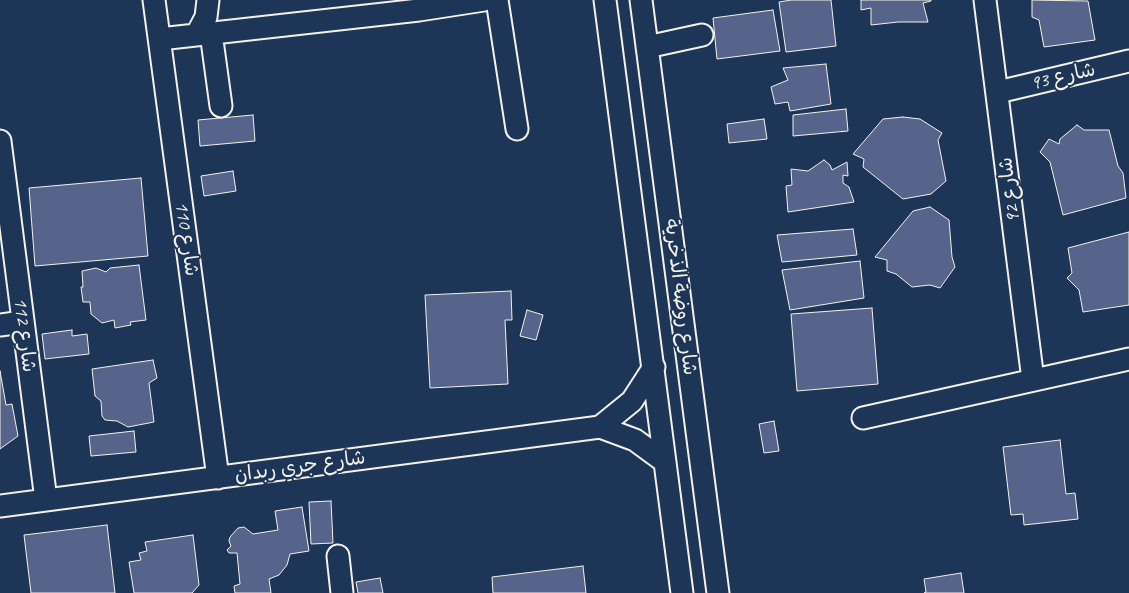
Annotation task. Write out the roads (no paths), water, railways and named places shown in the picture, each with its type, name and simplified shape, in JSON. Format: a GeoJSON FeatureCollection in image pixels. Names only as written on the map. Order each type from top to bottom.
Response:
{"type":"FeatureCollection","features":[{"type":"Feature","properties":{"kind":"street","name":"شارع 110"},"geometry":{"type":"LineString","coordinates":[[154,0],[218,478]]}},
{"type":"Feature","properties":{"kind":"street"},"geometry":{"type":"LineString","coordinates":[[208,0],[204,34],[221,106]]}},
{"type":"Feature","properties":{"kind":"street"},"geometry":{"type":"LineString","coordinates":[[160,39],[419,10],[484,0]]}},
{"type":"Feature","properties":{"kind":"street"},"geometry":{"type":"LineString","coordinates":[[497,0],[517,130]]}},
{"type":"Feature","properties":{"kind":"street","name":"شارع روضة الذخرية"},"geometry":{"type":"LineString","coordinates":[[605,0],[682,593]]}},
{"type":"Feature","properties":{"kind":"street","name":"شارع روضة الذخرية"},"geometry":{"type":"LineString","coordinates":[[641,0],[718,593]]}},
{"type":"Feature","properties":{"kind":"street","name":"شارع 92"},"geometry":{"type":"LineString","coordinates":[[985,0],[1033,380]]}},
{"type":"Feature","properties":{"kind":"street"},"geometry":{"type":"LineString","coordinates":[[647,47],[702,35]]}},
{"type":"Feature","properties":{"kind":"street","name":"شارع 93"},"geometry":{"type":"LineString","coordinates":[[998,92],[1129,62]]}},
{"type":"Feature","properties":{"kind":"street","name":"شارع 112"},"geometry":{"type":"LineString","coordinates":[[0,141],[46,500]]}},
{"type":"Feature","properties":{"kind":"street"},"geometry":{"type":"LineString","coordinates":[[0,325],[22,322]]}},
{"type":"Feature","properties":{"kind":"street"},"geometry":{"type":"LineString","coordinates":[[863,418],[1129,359]]}},
{"type":"Feature","properties":{"kind":"street"},"geometry":{"type":"LineString","coordinates":[[600,427],[632,401],[654,367]]}},
{"type":"Feature","properties":{"kind":"street","name":"شارع جري ربدان"},"geometry":{"type":"LineString","coordinates":[[0,506],[600,427],[635,440],[665,462]]}},
{"type":"Feature","properties":{"kind":"street"},"geometry":{"type":"LineString","coordinates":[[338,556],[342,593]]}}]}
